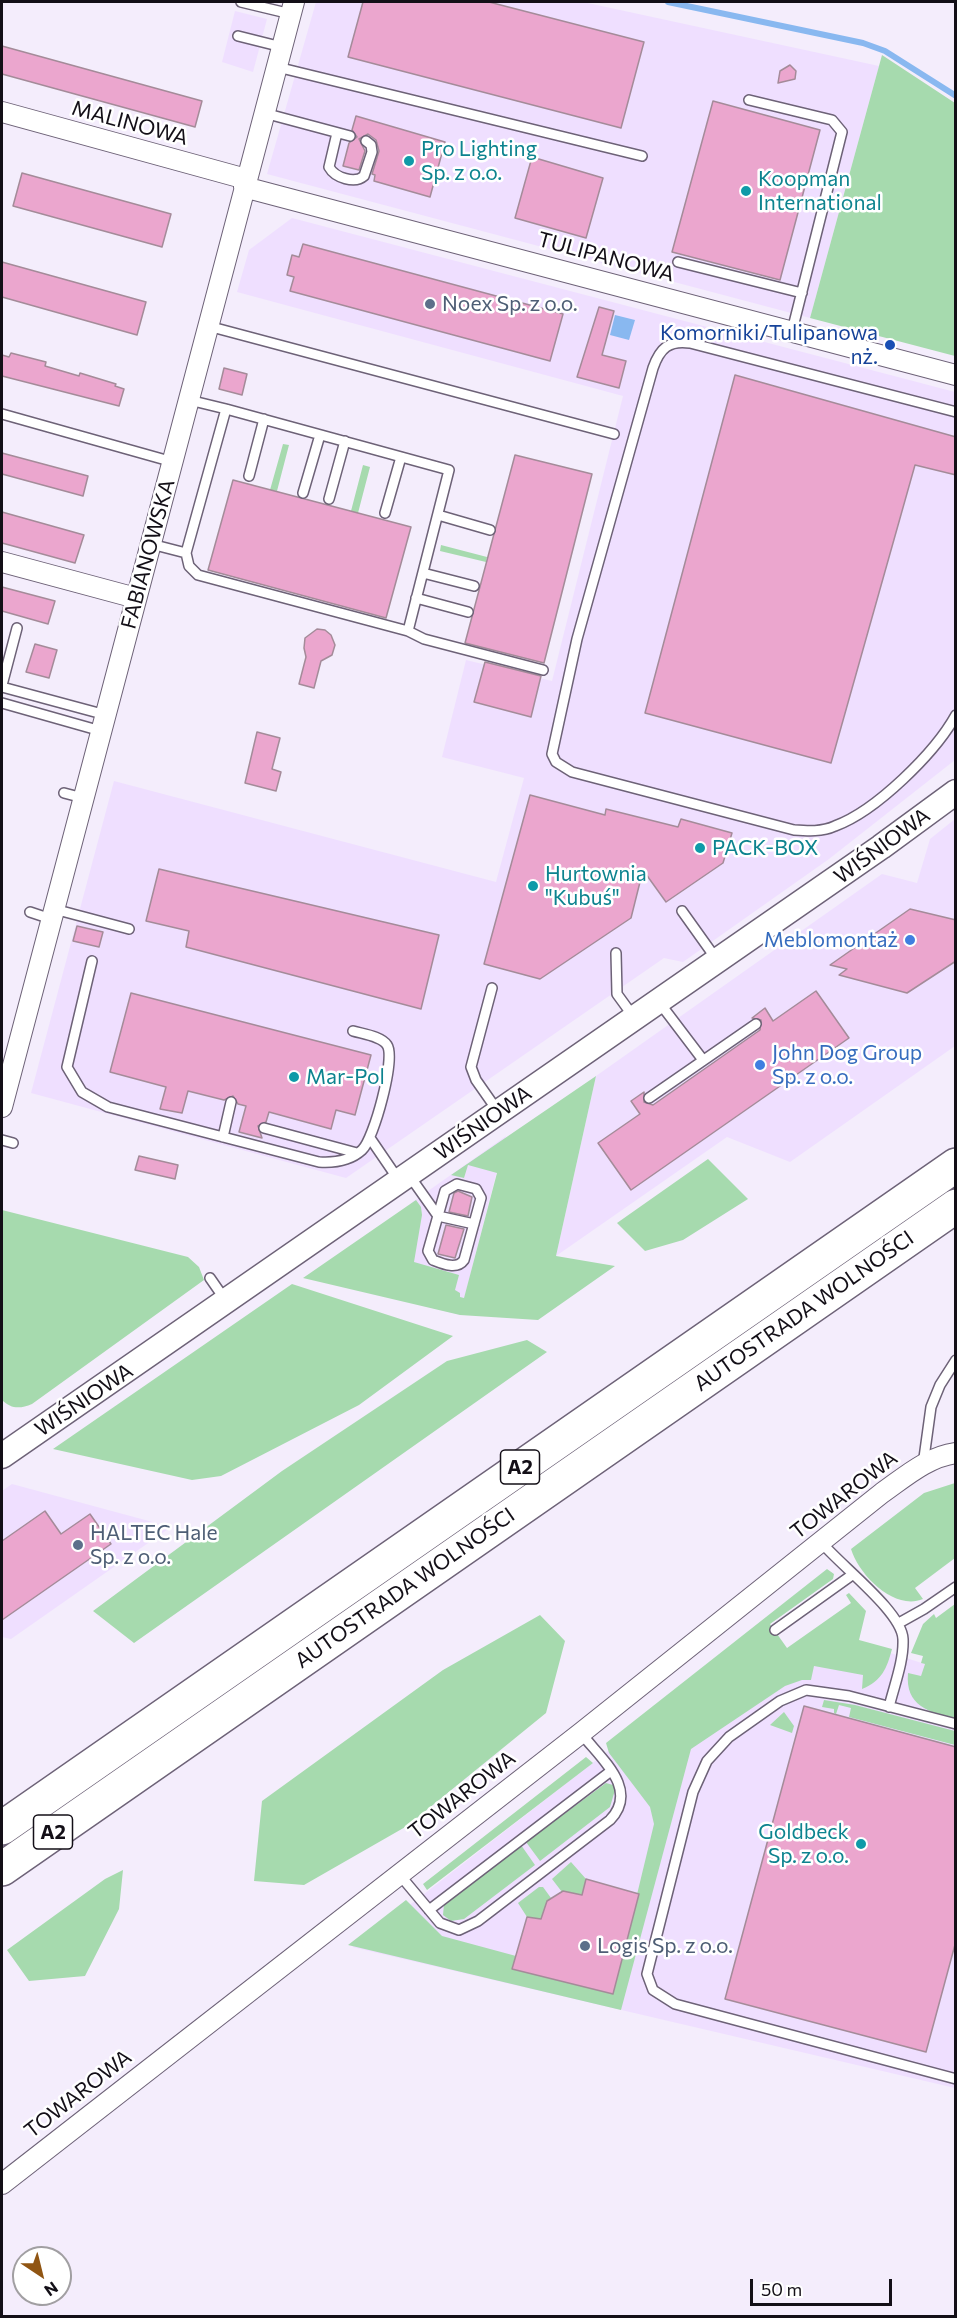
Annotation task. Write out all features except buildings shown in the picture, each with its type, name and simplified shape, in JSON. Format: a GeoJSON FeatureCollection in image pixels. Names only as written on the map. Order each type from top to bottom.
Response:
{"type":"FeatureCollection","features":[{"type":"Feature","properties":{"kind":"highway","name":"AUTOSTRADA WOLNOŚCI"},"geometry":{"type":"LineString","coordinates":[[2,1828],[956,1165]]}},
{"type":"Feature","properties":{"kind":"highway","name":"AUTOSTRADA WOLNOŚCI"},"geometry":{"type":"LineString","coordinates":[[2,1869],[956,1206]]}},
{"type":"Feature","properties":{"kind":"street","name":"FABIANOWSKA"},"geometry":{"type":"LineString","coordinates":[[2,1107],[293,8]]}},
{"type":"Feature","properties":{"kind":"street","name":"MALINOWA"},"geometry":{"type":"LineString","coordinates":[[2,112],[245,183]]}},
{"type":"Feature","properties":{"kind":"street","name":"TULIPANOWA"},"geometry":{"type":"LineString","coordinates":[[245,183],[956,375]]}},
{"type":"Feature","properties":{"kind":"street"},"geometry":{"type":"LineString","coordinates":[[2,562],[136,598]]}},
{"type":"Feature","properties":{"kind":"street","name":"WIŚNIOWA"},"geometry":{"type":"LineString","coordinates":[[4,1448],[226,1301],[718,961],[956,792]]}},
{"type":"Feature","properties":{"kind":"street","name":"TOWAROWA"},"geometry":{"type":"LineString","coordinates":[[2,2184],[821,1542],[922,1465],[944,1455],[956,1453]]}},
{"type":"Feature","properties":{"kind":"lane"},"geometry":{"type":"LineString","coordinates":[[241,2],[293,8]]}},
{"type":"Feature","properties":{"kind":"lane"},"geometry":{"type":"LineString","coordinates":[[238,36],[282,48]]}},
{"type":"Feature","properties":{"kind":"lane"},"geometry":{"type":"LineString","coordinates":[[277,67],[642,156]]}},
{"type":"Feature","properties":{"kind":"lane"},"geometry":{"type":"LineString","coordinates":[[749,100],[832,120],[842,132],[792,331]]}},
{"type":"Feature","properties":{"kind":"lane"},"geometry":{"type":"LineString","coordinates":[[264,113],[350,136]]}},
{"type":"Feature","properties":{"kind":"lane"},"geometry":{"type":"LineString","coordinates":[[337,133],[329,167],[337,175],[355,180],[364,176],[372,152],[371,145],[366,141]]}},
{"type":"Feature","properties":{"kind":"lane"},"geometry":{"type":"LineString","coordinates":[[678,262],[802,293]]}},
{"type":"Feature","properties":{"kind":"lane"},"geometry":{"type":"LineString","coordinates":[[208,326],[614,434]]}},
{"type":"Feature","properties":{"kind":"lane"},"geometry":{"type":"LineString","coordinates":[[956,412],[690,343],[669,343],[661,350],[653,368],[614,501],[577,639],[552,754],[556,762],[572,772],[794,830],[820,830],[835,827],[860,812],[909,773],[938,745],[956,716]]}},
{"type":"Feature","properties":{"kind":"lane"},"geometry":{"type":"LineString","coordinates":[[189,400],[449,470],[408,631]]}},
{"type":"Feature","properties":{"kind":"lane"},"geometry":{"type":"LineString","coordinates":[[226,409],[186,553],[189,566],[198,575],[543,670]]}},
{"type":"Feature","properties":{"kind":"lane"},"geometry":{"type":"LineString","coordinates":[[2,414],[173,462]]}},
{"type":"Feature","properties":{"kind":"lane"},"geometry":{"type":"LineString","coordinates":[[249,476],[264,420]]}},
{"type":"Feature","properties":{"kind":"lane"},"geometry":{"type":"LineString","coordinates":[[303,493],[321,435]]}},
{"type":"Feature","properties":{"kind":"lane"},"geometry":{"type":"LineString","coordinates":[[329,499],[345,441]]}},
{"type":"Feature","properties":{"kind":"lane"},"geometry":{"type":"LineString","coordinates":[[386,513],[401,457]]}},
{"type":"Feature","properties":{"kind":"lane"},"geometry":{"type":"LineString","coordinates":[[438,515],[490,530]]}},
{"type":"Feature","properties":{"kind":"lane"},"geometry":{"type":"LineString","coordinates":[[150,544],[186,553]]}},
{"type":"Feature","properties":{"kind":"lane"},"geometry":{"type":"LineString","coordinates":[[423,573],[474,586]]}},
{"type":"Feature","properties":{"kind":"lane"},"geometry":{"type":"LineString","coordinates":[[417,598],[468,612]]}},
{"type":"Feature","properties":{"kind":"lane"},"geometry":{"type":"LineString","coordinates":[[17,628],[2,686],[103,723]]}},
{"type":"Feature","properties":{"kind":"lane"},"geometry":{"type":"LineString","coordinates":[[2,703],[103,723]]}},
{"type":"Feature","properties":{"kind":"lane"},"geometry":{"type":"LineString","coordinates":[[64,793],[83,798]]}},
{"type":"Feature","properties":{"kind":"lane"},"geometry":{"type":"LineString","coordinates":[[682,910],[718,961]]}},
{"type":"Feature","properties":{"kind":"lane"},"geometry":{"type":"LineString","coordinates":[[30,912],[53,914],[129,929]]}},
{"type":"Feature","properties":{"kind":"lane"},"geometry":{"type":"LineString","coordinates":[[616,953],[617,994],[634,1018]]}},
{"type":"Feature","properties":{"kind":"lane"},"geometry":{"type":"LineString","coordinates":[[92,961],[67,1056],[67,1067],[75,1085],[98,1103],[223,1137],[319,1162],[335,1162],[357,1153],[370,1138],[388,1074],[390,1052],[381,1040],[353,1031]]}},
{"type":"Feature","properties":{"kind":"lane"},"geometry":{"type":"LineString","coordinates":[[492,988],[471,1067],[476,1080],[499,1112]]}},
{"type":"Feature","properties":{"kind":"lane"},"geometry":{"type":"LineString","coordinates":[[659,1002],[704,1060]]}},
{"type":"Feature","properties":{"kind":"lane"},"geometry":{"type":"LineString","coordinates":[[649,1098],[756,1024]]}},
{"type":"Feature","properties":{"kind":"lane"},"geometry":{"type":"LineString","coordinates":[[223,1137],[231,1102]]}},
{"type":"Feature","properties":{"kind":"lane"},"geometry":{"type":"LineString","coordinates":[[264,1128],[357,1153]]}},
{"type":"Feature","properties":{"kind":"lane"},"geometry":{"type":"LineString","coordinates":[[370,1138],[438,1216],[474,1224]]}},
{"type":"Feature","properties":{"kind":"lane"},"geometry":{"type":"LineString","coordinates":[[2,1140],[13,1143]]}},
{"type":"Feature","properties":{"kind":"lane"},"geometry":{"type":"LineString","coordinates":[[457,1184],[476,1189],[481,1195],[474,1224],[465,1260],[460,1265],[436,1262],[429,1255],[445,1191],[457,1184]]}},
{"type":"Feature","properties":{"kind":"lane"},"geometry":{"type":"LineString","coordinates":[[210,1278],[226,1301]]}},
{"type":"Feature","properties":{"kind":"lane"},"geometry":{"type":"LineString","coordinates":[[663,1382],[742,1313]]}},
{"type":"Feature","properties":{"kind":"lane"},"geometry":{"type":"LineString","coordinates":[[679,1386],[760,1341]]}},
{"type":"Feature","properties":{"kind":"lane"},"geometry":{"type":"LineString","coordinates":[[922,1465],[931,1407],[940,1385],[956,1360]]}},
{"type":"Feature","properties":{"kind":"lane"},"geometry":{"type":"LineString","coordinates":[[476,1498],[578,1442]]}},
{"type":"Feature","properties":{"kind":"lane"},"geometry":{"type":"LineString","coordinates":[[494,1526],[574,1458]]}},
{"type":"Feature","properties":{"kind":"lane"},"geometry":{"type":"LineString","coordinates":[[821,1542],[892,1612],[899,1623],[903,1635],[902,1649],[889,1707]]}},
{"type":"Feature","properties":{"kind":"lane"},"geometry":{"type":"LineString","coordinates":[[775,1630],[852,1575]]}},
{"type":"Feature","properties":{"kind":"lane"},"geometry":{"type":"LineString","coordinates":[[899,1623],[956,1587]]}},
{"type":"Feature","properties":{"kind":"lane"},"geometry":{"type":"LineString","coordinates":[[956,1724],[825,1692],[797,1692],[740,1729],[713,1753],[693,1792],[647,1974],[653,1990],[675,2004],[956,2079]]}},
{"type":"Feature","properties":{"kind":"lane"},"geometry":{"type":"LineString","coordinates":[[399,1874],[445,1927],[454,1930],[466,1928],[572,1849],[619,1810],[622,1792],[611,1771],[581,1732]]}},
{"type":"Feature","properties":{"kind":"lane"},"geometry":{"type":"LineString","coordinates":[[429,1910],[611,1771]]}},
{"type":"Feature","properties":{"kind":"shaded area"},"geometry":{"type":"Polygon","coordinates":[[[316,2],[583,2],[879,66],[810,318],[267,174],[316,2]]]}},
{"type":"Feature","properties":{"kind":"shaded area"},"geometry":{"type":"Polygon","coordinates":[[[235,11],[267,19],[253,72],[222,62],[235,11]]]}},
{"type":"Feature","properties":{"kind":"shaded area"},"geometry":{"type":"Polygon","coordinates":[[[292,218],[955,392],[955,760],[829,859],[683,962],[664,958],[346,1178],[31,1093],[114,781],[496,882],[524,778],[442,757],[466,660],[552,681],[623,396],[237,292],[249,250],[292,218]]]}},
{"type":"Feature","properties":{"kind":"shaded area","name":"John Dog Group Sp. z o.o."},"geometry":{"type":"Polygon","coordinates":[[[955,819],[955,1046],[790,1162],[727,1137],[556,1256],[596,1076],[882,874],[917,883],[930,839],[955,819]]]}},
{"type":"Feature","properties":{"kind":"shaded area"},"geometry":{"type":"Polygon","coordinates":[[[506,1136],[460,1315],[386,1296],[411,1203],[506,1136]]]}},
{"type":"Feature","properties":{"kind":"shaded area"},"geometry":{"type":"Polygon","coordinates":[[[12,1484],[171,1527],[11,1639],[2,1637],[2,1491],[12,1484]]]}},
{"type":"Feature","properties":{"kind":"shaded area","name":"Goldbeck Sp. z o.o."},"geometry":{"type":"Polygon","coordinates":[[[847,1639],[931,1666],[955,1712],[955,2088],[352,1947],[419,1898],[608,1751],[847,1639]]]}},
{"type":"Feature","properties":{"kind":"green space"},"geometry":{"type":"Polygon","coordinates":[[[882,55],[955,103],[955,356],[810,318],[882,55]]]}},
{"type":"Feature","properties":{"kind":"green space"},"geometry":{"type":"Polygon","coordinates":[[[283,444],[289,445],[277,491],[270,490],[283,444]]]}},
{"type":"Feature","properties":{"kind":"green space"},"geometry":{"type":"Polygon","coordinates":[[[363,465],[370,467],[358,513],[351,511],[363,465]]]}},
{"type":"Feature","properties":{"kind":"green space"},"geometry":{"type":"Polygon","coordinates":[[[441,545],[487,557],[486,562],[440,551],[441,545]]]}},
{"type":"Feature","properties":{"kind":"green space"},"geometry":{"type":"Polygon","coordinates":[[[596,1076],[556,1256],[615,1266],[538,1320],[460,1315],[303,1278],[416,1200],[421,1207],[422,1215],[414,1262],[459,1275],[455,1290],[460,1293],[460,1297],[464,1298],[497,1173],[468,1165],[464,1178],[451,1175],[596,1076]]]}},
{"type":"Feature","properties":{"kind":"green space"},"geometry":{"type":"Polygon","coordinates":[[[708,1159],[748,1199],[683,1240],[645,1251],[617,1223],[708,1159]]]}},
{"type":"Feature","properties":{"kind":"green space"},"geometry":{"type":"Polygon","coordinates":[[[2,1210],[188,1257],[199,1267],[204,1280],[32,1404],[12,1407],[2,1400],[2,1210]]]}},
{"type":"Feature","properties":{"kind":"green space"},"geometry":{"type":"Polygon","coordinates":[[[292,1284],[453,1336],[359,1405],[221,1476],[192,1480],[53,1449],[292,1284]]]}},
{"type":"Feature","properties":{"kind":"green space"},"geometry":{"type":"Polygon","coordinates":[[[527,1340],[547,1352],[134,1643],[93,1611],[282,1471],[447,1361],[527,1340]]]}},
{"type":"Feature","properties":{"kind":"green space"},"geometry":{"type":"Polygon","coordinates":[[[955,1483],[955,1558],[915,1588],[923,1599],[901,1600],[879,1588],[862,1569],[851,1549],[924,1493],[955,1483]]]}},
{"type":"Feature","properties":{"kind":"green space"},"geometry":{"type":"Polygon","coordinates":[[[827,1569],[834,1574],[833,1579],[770,1624],[787,1648],[851,1603],[846,1595],[849,1593],[866,1611],[859,1640],[892,1649],[886,1668],[879,1678],[862,1689],[863,1675],[814,1666],[811,1680],[802,1680],[785,1686],[691,1749],[621,2010],[348,1945],[406,1900],[442,1936],[516,1956],[513,1969],[613,1994],[654,1824],[650,1807],[609,1753],[606,1743],[827,1569]]]}},
{"type":"Feature","properties":{"kind":"green space"},"geometry":{"type":"Polygon","coordinates":[[[955,1604],[955,1719],[936,1714],[921,1706],[910,1693],[908,1673],[921,1676],[925,1664],[921,1663],[923,1656],[911,1653],[923,1624],[934,1614],[936,1618],[955,1604]]]}},
{"type":"Feature","properties":{"kind":"green space"},"geometry":{"type":"Polygon","coordinates":[[[540,1615],[565,1641],[546,1713],[407,1826],[304,1885],[254,1881],[262,1801],[443,1670],[540,1615]]]}},
{"type":"Feature","properties":{"kind":"green space"},"geometry":{"type":"Polygon","coordinates":[[[824,1700],[855,1705],[955,1731],[955,1745],[849,1717],[851,1708],[839,1705],[836,1714],[834,1709],[822,1707],[824,1700]]]}},
{"type":"Feature","properties":{"kind":"green space"},"geometry":{"type":"Polygon","coordinates":[[[784,1712],[794,1726],[792,1733],[770,1725],[784,1712]]]}},
{"type":"Feature","properties":{"kind":"green space"},"geometry":{"type":"Polygon","coordinates":[[[586,1757],[593,1763],[427,1890],[423,1884],[586,1757]]]}},
{"type":"Feature","properties":{"kind":"green space"},"geometry":{"type":"Polygon","coordinates":[[[606,1783],[613,1785],[615,1790],[610,1807],[540,1861],[526,1842],[606,1783]]]}},
{"type":"Feature","properties":{"kind":"green space"},"geometry":{"type":"Polygon","coordinates":[[[521,1845],[535,1865],[464,1919],[451,1921],[443,1915],[444,1904],[521,1845]]]}},
{"type":"Feature","properties":{"kind":"green space"},"geometry":{"type":"Polygon","coordinates":[[[571,1862],[586,1879],[582,1895],[562,1892],[552,1879],[571,1862]]]}},
{"type":"Feature","properties":{"kind":"green space"},"geometry":{"type":"Polygon","coordinates":[[[123,1870],[119,1909],[85,1976],[29,1981],[7,1950],[105,1879],[123,1870]]]}},
{"type":"Feature","properties":{"kind":"green space"},"geometry":{"type":"Polygon","coordinates":[[[539,1887],[543,1887],[551,1898],[547,1901],[541,1919],[527,1917],[518,1903],[539,1887]]]}},
{"type":"Feature","properties":{"kind":"water"},"geometry":{"type":"Polygon","coordinates":[[[615,315],[635,320],[629,340],[610,335],[615,315]]]}},
{"type":"Feature","properties":{"kind":"waterway"},"geometry":{"type":"LineString","coordinates":[[668,2],[863,43],[885,51],[956,96]]}},
{"type":"Feature","properties":{"kind":"place","name":"Pro Lighting Sp. z o.o."},"geometry":{"type":"Point","coordinates":[409,161]}},
{"type":"Feature","properties":{"kind":"place","name":"Koopman International"},"geometry":{"type":"Point","coordinates":[746,191]}},
{"type":"Feature","properties":{"kind":"place","name":"Noex Sp. z o.o."},"geometry":{"type":"Point","coordinates":[430,304]}},
{"type":"Feature","properties":{"kind":"place","name":"Komorniki/Tulipanowa nż."},"geometry":{"type":"Point","coordinates":[890,345]}},
{"type":"Feature","properties":{"kind":"place","name":"PACK-BOX"},"geometry":{"type":"Point","coordinates":[700,848]}},
{"type":"Feature","properties":{"kind":"place","name":"Hurtownia \"Kubuś\""},"geometry":{"type":"Point","coordinates":[533,886]}},
{"type":"Feature","properties":{"kind":"place","name":"Meblomontaż"},"geometry":{"type":"Point","coordinates":[910,940]}},
{"type":"Feature","properties":{"kind":"place","name":"John Dog Group Sp. z o.o."},"geometry":{"type":"Point","coordinates":[760,1065]}},
{"type":"Feature","properties":{"kind":"place","name":"Mar-Pol"},"geometry":{"type":"Point","coordinates":[294,1077]}},
{"type":"Feature","properties":{"kind":"place","name":"HALTEC Hale Sp. z o.o."},"geometry":{"type":"Point","coordinates":[78,1545]}},
{"type":"Feature","properties":{"kind":"place","name":"Goldbeck Sp. z o.o."},"geometry":{"type":"Point","coordinates":[861,1844]}},
{"type":"Feature","properties":{"kind":"place","name":"Logis Sp. z o.o."},"geometry":{"type":"Point","coordinates":[585,1946]}}]}
